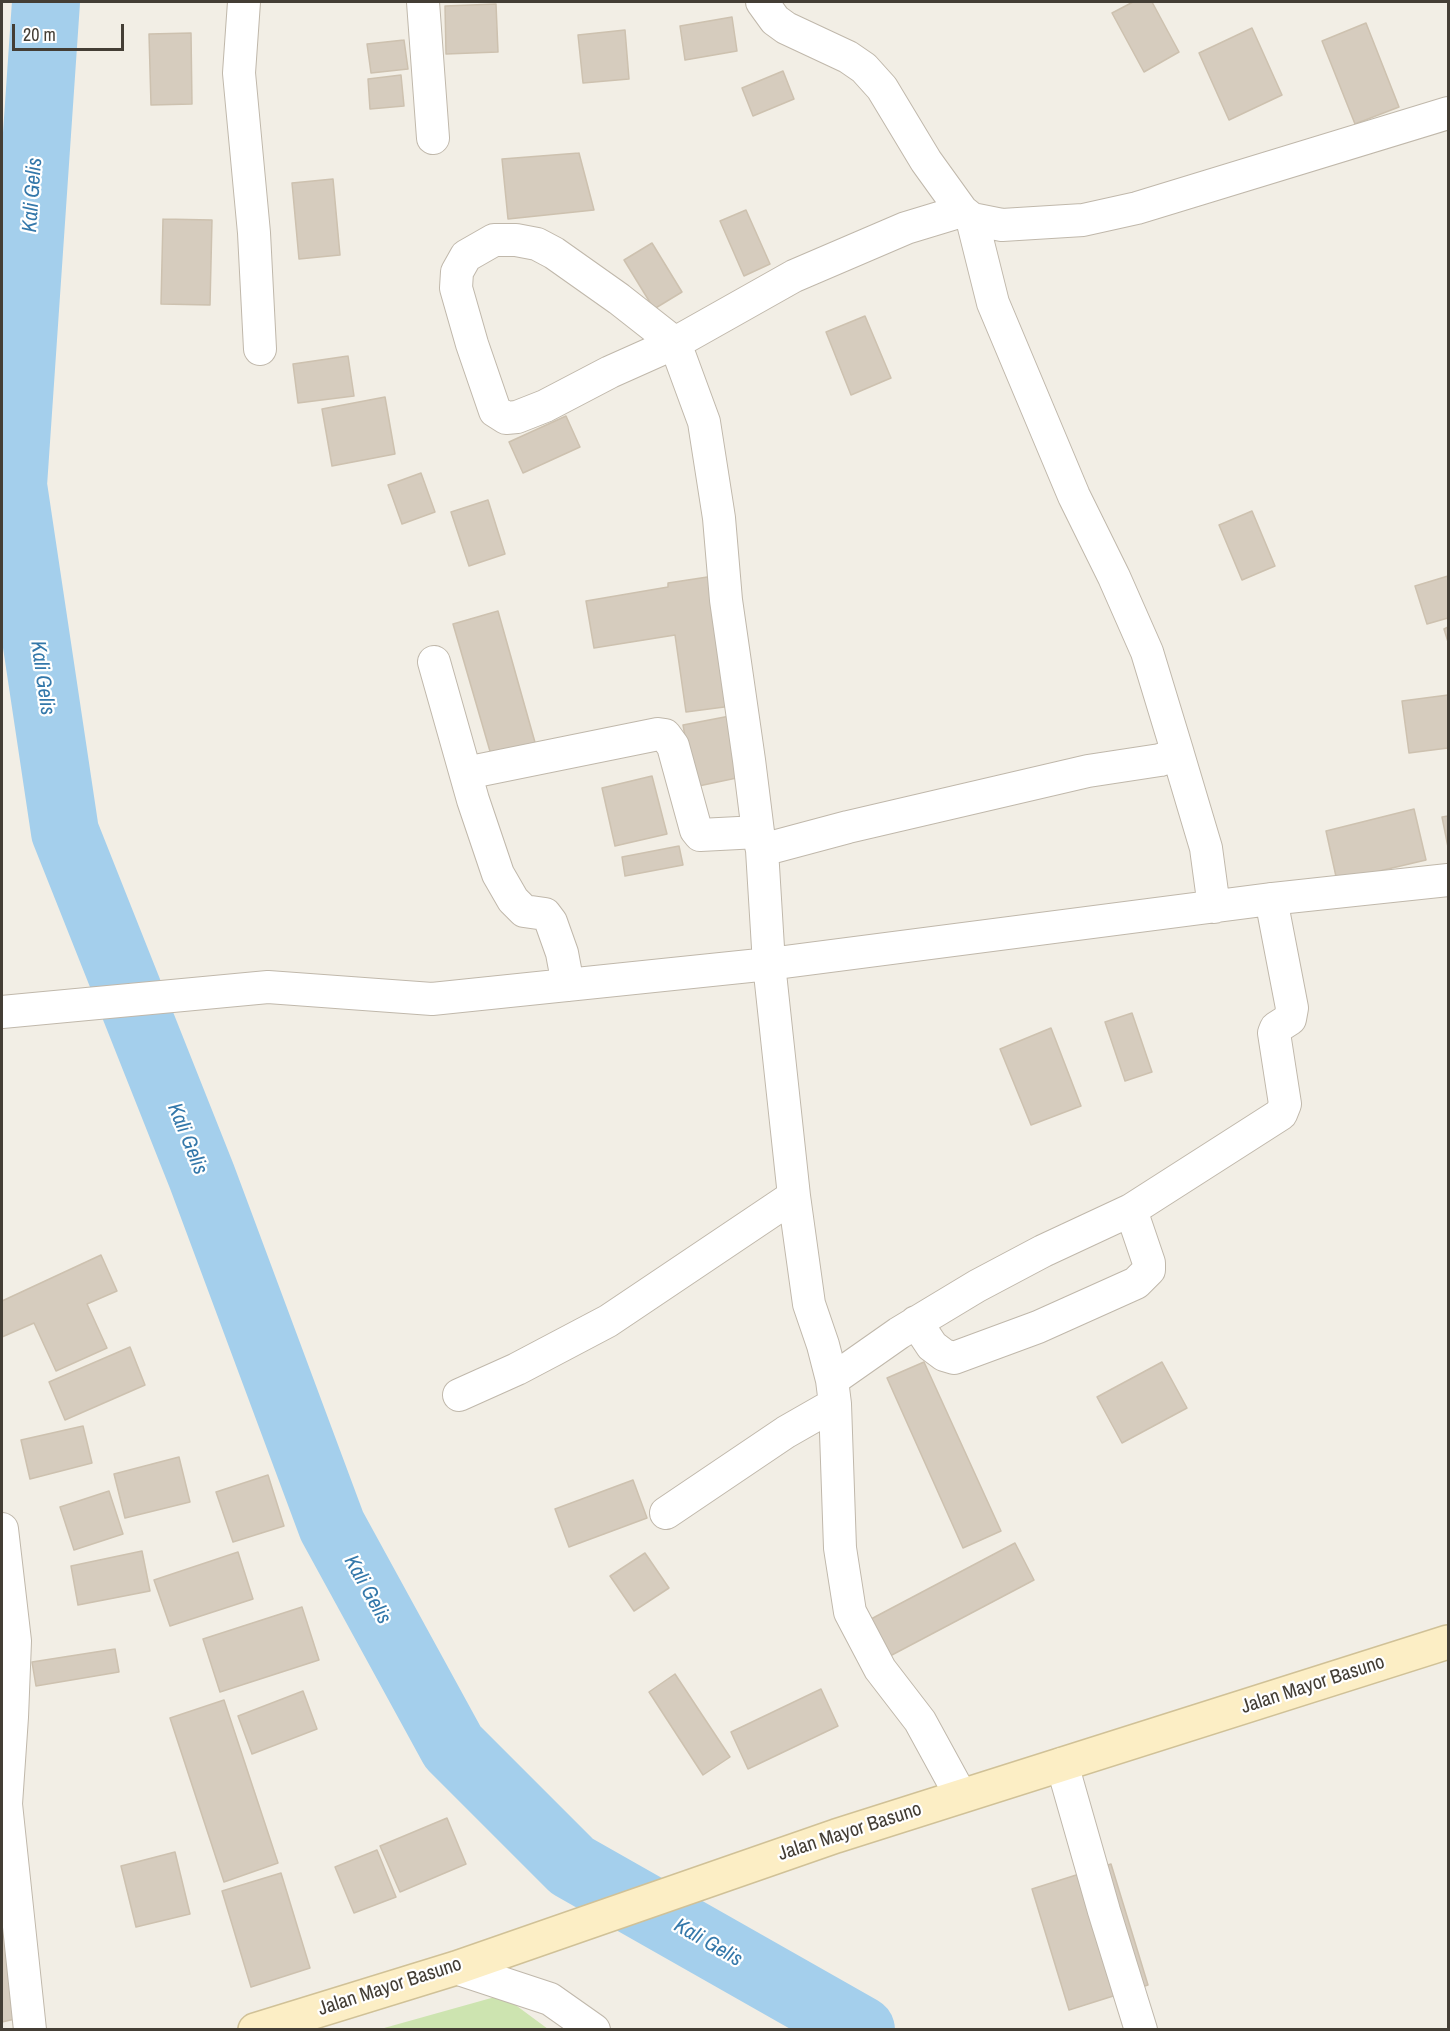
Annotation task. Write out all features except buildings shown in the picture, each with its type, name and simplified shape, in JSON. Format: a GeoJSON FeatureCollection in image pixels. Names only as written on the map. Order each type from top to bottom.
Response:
{"type":"FeatureCollection","features":[{"type":"Feature","properties":{"kind":"main road","name":"Jalan Mayor Basuno"},"geometry":{"type":"LineString","coordinates":[[255,2030],[469,1962],[836,1836],[1449,1642]]}},
{"type":"Feature","properties":{"kind":"street"},"geometry":{"type":"LineString","coordinates":[[244,2],[239,73],[254,233],[260,348]]}},
{"type":"Feature","properties":{"kind":"street"},"geometry":{"type":"LineString","coordinates":[[423,2],[432,138]]}},
{"type":"Feature","properties":{"kind":"street"},"geometry":{"type":"LineString","coordinates":[[762,2],[775,20],[786,28],[848,57],[864,68],[882,88],[926,162],[967,215],[993,303],[1074,496],[1114,577],[1147,652],[1206,848],[1214,907]]}},
{"type":"Feature","properties":{"kind":"street"},"geometry":{"type":"LineString","coordinates":[[961,1796],[920,1721],[879,1669],[850,1612],[840,1548],[834,1392],[823,1345],[809,1305],[794,1196],[769,964],[760,841],[726,600],[719,518],[704,422],[675,343],[619,299],[554,253],[537,244],[516,240],[494,240],[466,256],[457,272],[456,288],[495,411],[506,418],[517,417],[545,406],[610,372],[675,343],[794,276],[906,228],[967,215],[1002,225],[1040,224],[1094,218],[1137,208],[1449,113]]}},
{"type":"Feature","properties":{"kind":"street"},"geometry":{"type":"LineString","coordinates":[[434,663],[473,800],[504,886],[524,911],[545,914],[551,922],[562,953],[568,985]]}},
{"type":"Feature","properties":{"kind":"street"},"geometry":{"type":"LineString","coordinates":[[466,773],[658,734],[665,735],[673,746],[696,830],[700,835],[760,841],[848,826],[1088,771],[1160,760],[1178,754]]}},
{"type":"Feature","properties":{"kind":"street"},"geometry":{"type":"LineString","coordinates":[[2,1012],[268,987],[432,999],[769,964],[1271,899],[1449,880]]}},
{"type":"Feature","properties":{"kind":"street"},"geometry":{"type":"LineString","coordinates":[[666,1513],[786,1432],[899,1333],[977,1286],[1131,1210],[1274,1120],[1284,1110],[1274,1033],[1276,1028],[1290,1019],[1292,1008],[1271,899]]}},
{"type":"Feature","properties":{"kind":"street"},"geometry":{"type":"LineString","coordinates":[[459,1395],[518,1369],[608,1321],[794,1196]]}},
{"type":"Feature","properties":{"kind":"street"},"geometry":{"type":"LineString","coordinates":[[916,1322],[932,1346],[944,1355],[954,1358],[1038,1327],[1136,1283],[1149,1270],[1149,1263],[1131,1210]]}},
{"type":"Feature","properties":{"kind":"street"},"geometry":{"type":"LineString","coordinates":[[2,1528],[15,1641],[6,1804],[30,2030]]}},
{"type":"Feature","properties":{"kind":"street"},"geometry":{"type":"LineString","coordinates":[[1062,1764],[1141,2030]]}},
{"type":"Feature","properties":{"kind":"street"},"geometry":{"type":"LineString","coordinates":[[469,1962],[550,1999],[594,2030]]}},
{"type":"Feature","properties":{"kind":"green space"},"geometry":{"type":"Polygon","coordinates":[[[502,1995],[548,2029],[377,2030],[502,1995]]]}},
{"type":"Feature","properties":{"kind":"waterway","name":"Kali Gelis"},"geometry":{"type":"LineString","coordinates":[[46,2],[13,485],[65,832],[202,1177],[332,1526],[453,1747],[572,1866],[861,2030]]}}]}
